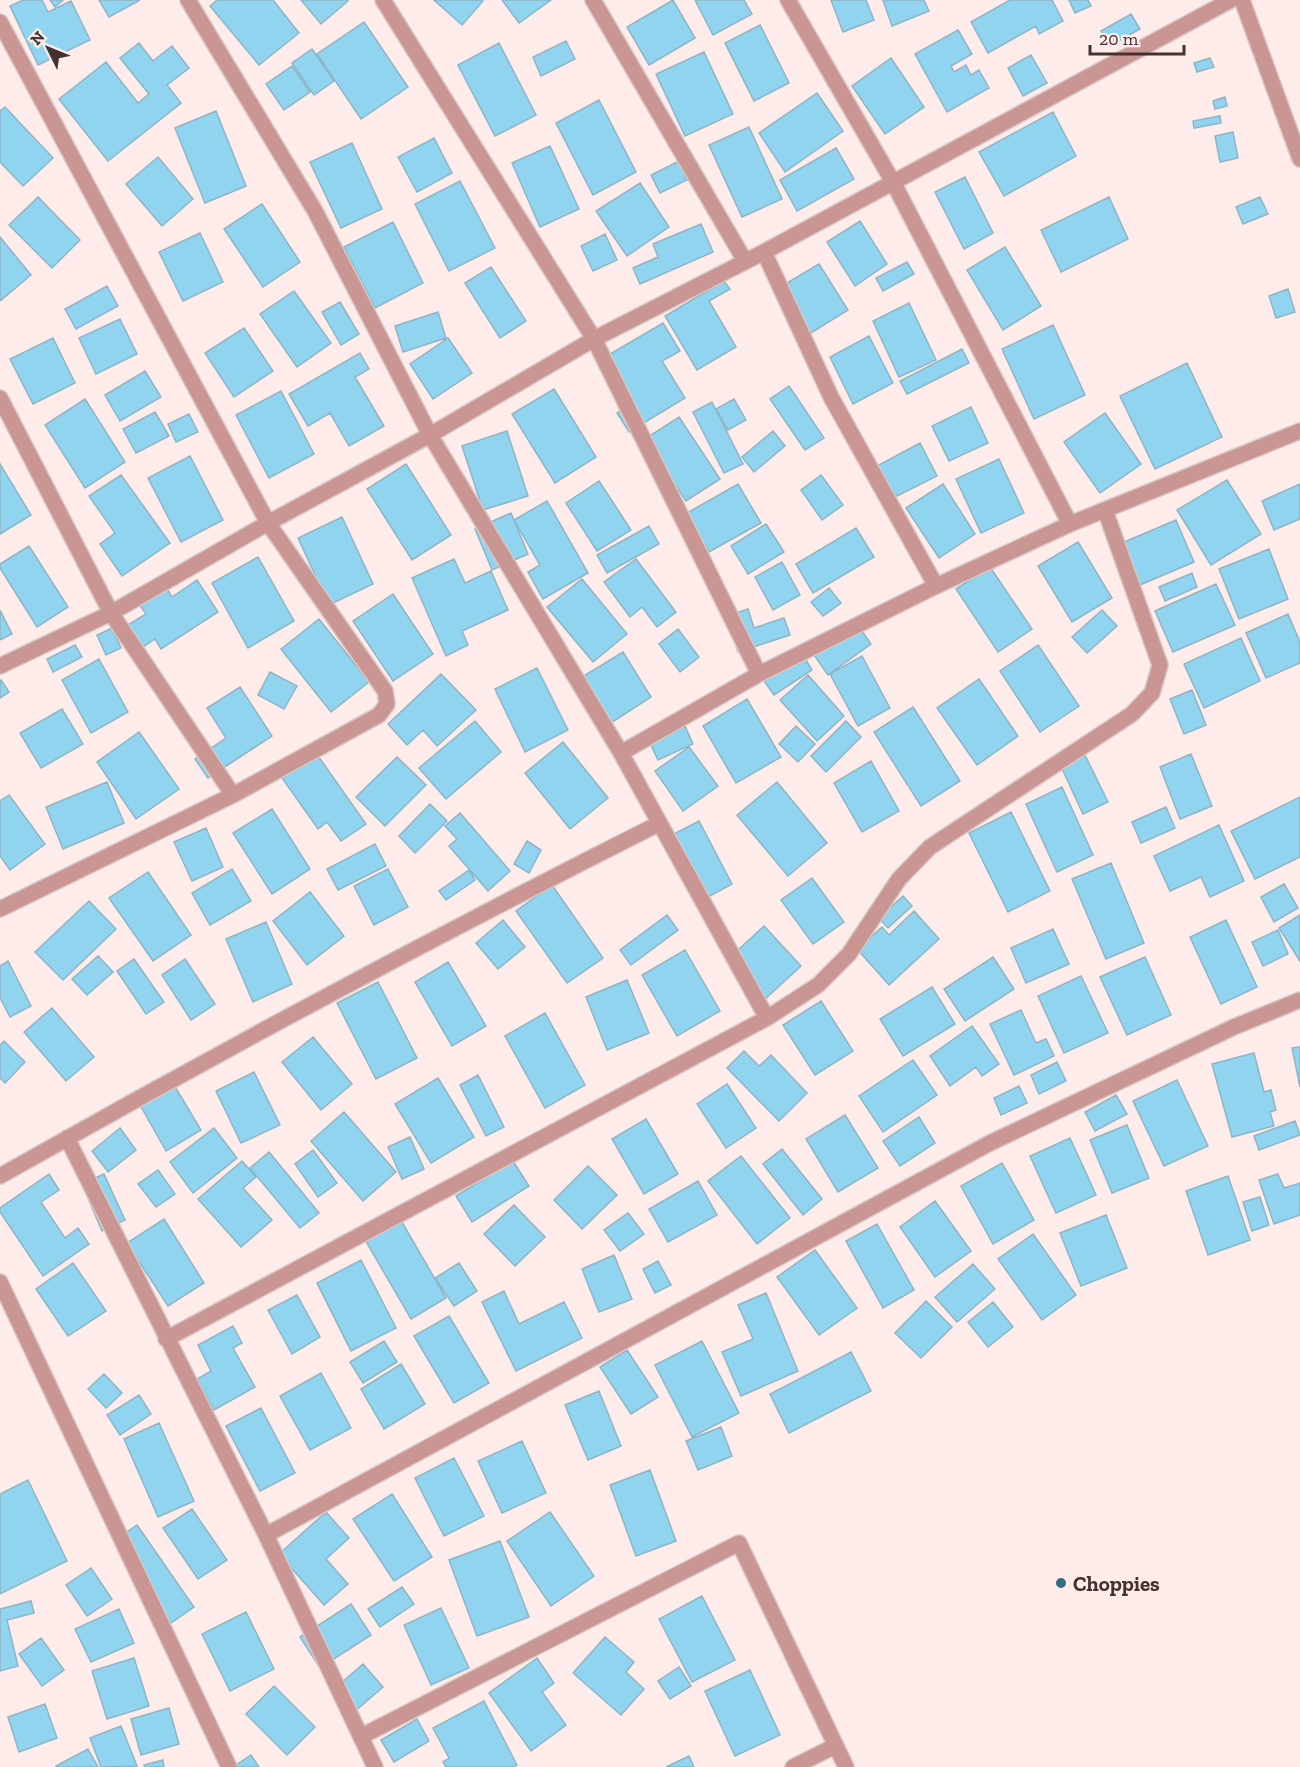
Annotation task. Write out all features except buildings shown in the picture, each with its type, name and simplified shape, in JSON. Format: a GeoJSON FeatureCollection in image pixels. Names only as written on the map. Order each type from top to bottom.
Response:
{"type":"FeatureCollection","features":[{"type":"Feature","properties":{"kind":"street"},"geometry":{"type":"LineString","coordinates":[[188,0],[315,211],[430,435],[621,753],[658,824],[767,1018]]}},
{"type":"Feature","properties":{"kind":"street"},"geometry":{"type":"LineString","coordinates":[[383,0],[594,339],[759,675]]}},
{"type":"Feature","properties":{"kind":"street"},"geometry":{"type":"LineString","coordinates":[[593,0],[745,261]]}},
{"type":"Feature","properties":{"kind":"street"},"geometry":{"type":"LineString","coordinates":[[788,0],[893,182],[1070,524]]}},
{"type":"Feature","properties":{"kind":"street"},"geometry":{"type":"LineString","coordinates":[[0,666],[111,614],[268,523],[430,435],[594,339],[764,252],[1231,0]]}},
{"type":"Feature","properties":{"kind":"street"},"geometry":{"type":"LineString","coordinates":[[1242,0],[1300,159]]}},
{"type":"Feature","properties":{"kind":"street"},"geometry":{"type":"LineString","coordinates":[[0,22],[268,523],[385,691],[387,704],[379,715],[233,795],[0,909]]}},
{"type":"Feature","properties":{"kind":"street"},"geometry":{"type":"LineString","coordinates":[[764,252],[831,397],[936,586]]}},
{"type":"Feature","properties":{"kind":"street"},"geometry":{"type":"LineString","coordinates":[[0,398],[6,421],[111,614],[233,795]]}},
{"type":"Feature","properties":{"kind":"street"},"geometry":{"type":"LineString","coordinates":[[621,753],[759,675],[936,586],[1070,524],[1300,431]]}},
{"type":"Feature","properties":{"kind":"street"},"geometry":{"type":"LineString","coordinates":[[166,1339],[767,1018],[818,985],[849,954],[898,879],[930,847],[1132,714],[1152,693],[1160,665],[1105,510]]}},
{"type":"Feature","properties":{"kind":"street"},"geometry":{"type":"LineString","coordinates":[[0,1176],[299,1009],[658,824]]}},
{"type":"Feature","properties":{"kind":"street"},"geometry":{"type":"LineString","coordinates":[[266,1535],[990,1143],[1234,1027],[1300,1000]]}},
{"type":"Feature","properties":{"kind":"street"},"geometry":{"type":"LineString","coordinates":[[67,1138],[266,1535],[375,1767]]}},
{"type":"Feature","properties":{"kind":"street"},"geometry":{"type":"LineString","coordinates":[[0,1282],[229,1767]]}},
{"type":"Feature","properties":{"kind":"street"},"geometry":{"type":"LineString","coordinates":[[362,1736],[739,1542],[846,1767]]}},
{"type":"Feature","properties":{"kind":"street"},"geometry":{"type":"LineString","coordinates":[[793,1767],[835,1746]]}},
{"type":"Feature","properties":{"kind":"place","name":"Choppies"},"geometry":{"type":"Point","coordinates":[1061,1583]}}]}
